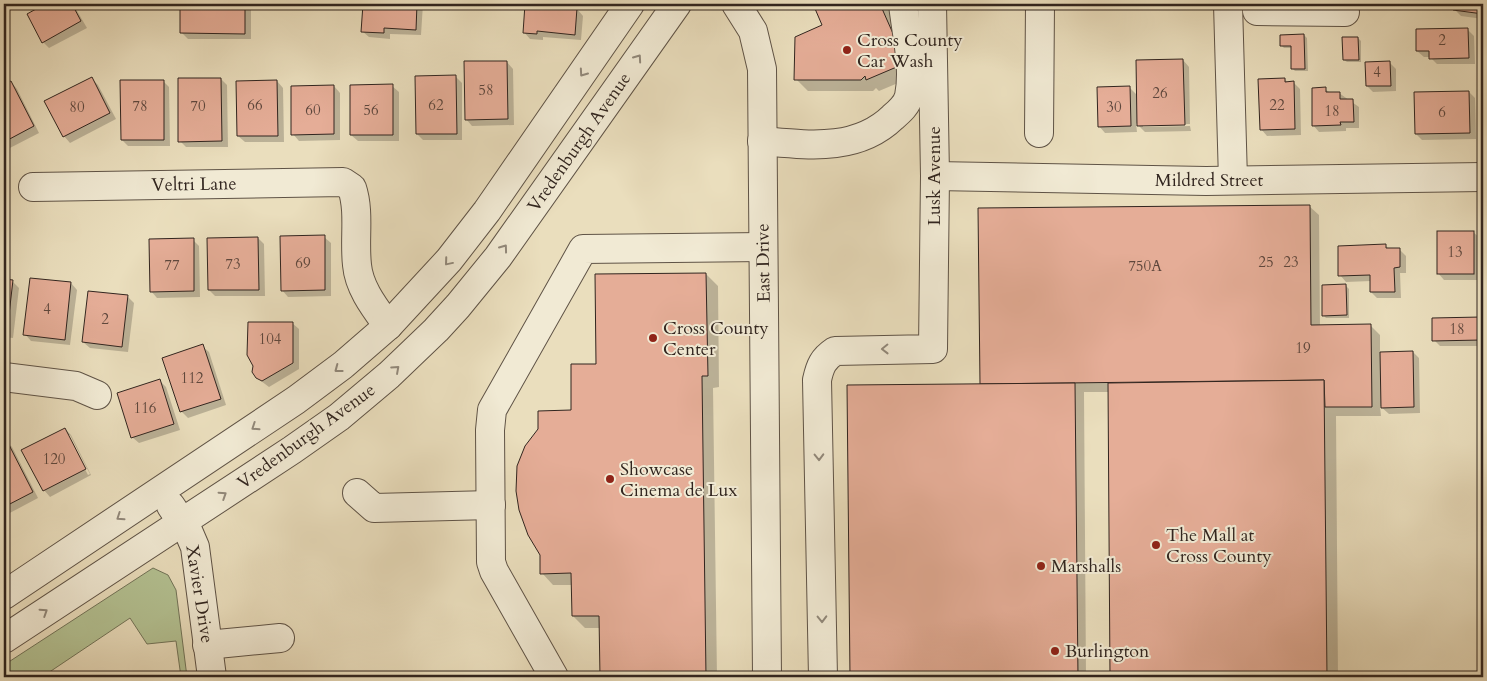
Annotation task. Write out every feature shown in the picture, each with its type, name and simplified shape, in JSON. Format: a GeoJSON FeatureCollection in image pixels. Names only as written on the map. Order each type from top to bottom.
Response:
{"type":"FeatureCollection","features":[{"type":"Feature","properties":{"kind":"street","name":"Vredenburgh Avenue"},"geometry":{"type":"LineString","coordinates":[[4,594],[296,400],[343,365],[388,326],[449,260],[487,210],[630,4]]}},
{"type":"Feature","properties":{"kind":"street","name":"Vredenburgh Avenue"},"geometry":{"type":"LineString","coordinates":[[4,639],[339,417],[389,375],[436,330],[498,257],[677,4]]}},
{"type":"Feature","properties":{"kind":"street","name":"East Drive"},"geometry":{"type":"LineString","coordinates":[[736,4],[749,23],[761,60],[768,677]]}},
{"type":"Feature","properties":{"kind":"street"},"geometry":{"type":"LineString","coordinates":[[762,140],[798,144],[840,143],[857,140],[880,129],[906,104],[909,96],[910,67],[903,4]]}},
{"type":"Feature","properties":{"kind":"street","name":"Lusk Avenue"},"geometry":{"type":"LineString","coordinates":[[823,677],[817,380],[820,367],[826,357],[836,351],[933,349],[935,176],[932,4]]}},
{"type":"Feature","properties":{"kind":"street"},"geometry":{"type":"LineString","coordinates":[[1039,133],[1040,4]]}},
{"type":"Feature","properties":{"kind":"street"},"geometry":{"type":"LineString","coordinates":[[1228,4],[1233,180]]}},
{"type":"Feature","properties":{"kind":"street"},"geometry":{"type":"LineString","coordinates":[[1256,4],[1257,11],[1345,12]]}},
{"type":"Feature","properties":{"kind":"street","name":"Mildred Street"},"geometry":{"type":"LineString","coordinates":[[935,176],[1233,180],[1483,178]]}},
{"type":"Feature","properties":{"kind":"street","name":"Veltri Lane"},"geometry":{"type":"LineString","coordinates":[[33,187],[343,182],[352,188],[356,199],[357,266],[370,302],[388,326]]}},
{"type":"Feature","properties":{"kind":"street"},"geometry":{"type":"LineString","coordinates":[[554,677],[494,571],[491,562],[492,410],[583,249],[763,247]]}},
{"type":"Feature","properties":{"kind":"street"},"geometry":{"type":"LineString","coordinates":[[4,377],[76,386],[97,395]]}},
{"type":"Feature","properties":{"kind":"street","name":"Xavier Drive"},"geometry":{"type":"LineString","coordinates":[[161,490],[182,522],[195,547],[212,677]]}},
{"type":"Feature","properties":{"kind":"street"},"geometry":{"type":"LineString","coordinates":[[357,493],[374,508],[491,505]]}},
{"type":"Feature","properties":{"kind":"street"},"geometry":{"type":"LineString","coordinates":[[208,645],[280,638]]}},
{"type":"Feature","properties":{"kind":"green space"},"geometry":{"type":"Polygon","coordinates":[[[153,568],[168,575],[176,590],[187,677],[181,677],[176,641],[147,644],[130,618],[42,677],[4,677],[4,665],[153,568]]]}},
{"type":"Feature","properties":{"kind":"building"},"geometry":{"type":"Polygon","coordinates":[[[45,4],[72,4],[81,21],[42,43],[27,14],[45,4]]]}},
{"type":"Feature","properties":{"kind":"building"},"geometry":{"type":"Polygon","coordinates":[[[180,4],[245,4],[245,34],[180,33],[180,4]]]}},
{"type":"Feature","properties":{"kind":"building"},"geometry":{"type":"Polygon","coordinates":[[[363,4],[417,4],[416,30],[384,28],[384,33],[361,32],[363,4]]]}},
{"type":"Feature","properties":{"kind":"building"},"geometry":{"type":"Polygon","coordinates":[[[525,4],[577,8],[575,35],[537,31],[537,34],[523,33],[525,4]]]}},
{"type":"Feature","properties":{"kind":"building","name":"Cross County Car Wash"},"geometry":{"type":"Polygon","coordinates":[[[813,4],[880,4],[906,63],[866,80],[865,76],[861,80],[794,80],[795,37],[822,25],[813,4]]]}},
{"type":"Feature","properties":{"kind":"building"},"geometry":{"type":"Polygon","coordinates":[[[1454,4],[1483,4],[1483,14],[1453,10],[1454,4]]]}},
{"type":"Feature","properties":{"kind":"building"},"geometry":{"type":"Polygon","coordinates":[[[1468,28],[1469,58],[1429,59],[1429,51],[1416,51],[1416,29],[1468,28]]]}},
{"type":"Feature","properties":{"kind":"building"},"geometry":{"type":"Polygon","coordinates":[[[1304,34],[1305,69],[1291,69],[1291,46],[1280,46],[1280,35],[1304,34]]]}},
{"type":"Feature","properties":{"kind":"building"},"geometry":{"type":"Polygon","coordinates":[[[1342,37],[1358,37],[1359,60],[1343,60],[1342,37]]]}},
{"type":"Feature","properties":{"kind":"building"},"geometry":{"type":"Polygon","coordinates":[[[1183,59],[1185,125],[1137,126],[1136,60],[1183,59]]]}},
{"type":"Feature","properties":{"kind":"building"},"geometry":{"type":"Polygon","coordinates":[[[464,61],[507,61],[508,119],[465,120],[464,61]]]}},
{"type":"Feature","properties":{"kind":"building"},"geometry":{"type":"Polygon","coordinates":[[[1390,61],[1391,86],[1366,86],[1365,62],[1390,61]]]}},
{"type":"Feature","properties":{"kind":"building"},"geometry":{"type":"Polygon","coordinates":[[[456,75],[457,134],[416,134],[415,76],[456,75]]]}},
{"type":"Feature","properties":{"kind":"building"},"geometry":{"type":"Polygon","coordinates":[[[92,77],[110,113],[63,137],[44,101],[92,77]]]}},
{"type":"Feature","properties":{"kind":"building"},"geometry":{"type":"Polygon","coordinates":[[[178,78],[221,78],[222,141],[178,142],[178,78]]]}},
{"type":"Feature","properties":{"kind":"building"},"geometry":{"type":"Polygon","coordinates":[[[1285,78],[1285,82],[1294,81],[1295,129],[1260,130],[1258,79],[1285,78]]]}},
{"type":"Feature","properties":{"kind":"building"},"geometry":{"type":"Polygon","coordinates":[[[120,80],[164,80],[164,140],[121,140],[120,80]]]}},
{"type":"Feature","properties":{"kind":"building"},"geometry":{"type":"Polygon","coordinates":[[[277,80],[278,136],[237,136],[236,81],[277,80]]]}},
{"type":"Feature","properties":{"kind":"building"},"geometry":{"type":"Polygon","coordinates":[[[11,81],[34,126],[4,142],[4,84],[11,81]]]}},
{"type":"Feature","properties":{"kind":"building"},"geometry":{"type":"Polygon","coordinates":[[[393,84],[393,135],[350,135],[350,85],[393,84]]]}},
{"type":"Feature","properties":{"kind":"building"},"geometry":{"type":"Polygon","coordinates":[[[334,85],[334,134],[291,135],[291,86],[334,85]]]}},
{"type":"Feature","properties":{"kind":"building"},"geometry":{"type":"Polygon","coordinates":[[[1130,86],[1131,126],[1098,127],[1097,87],[1130,86]]]}},
{"type":"Feature","properties":{"kind":"building"},"geometry":{"type":"Polygon","coordinates":[[[1326,87],[1326,92],[1340,92],[1340,99],[1353,99],[1354,122],[1340,122],[1341,125],[1312,126],[1312,88],[1326,87]]]}},
{"type":"Feature","properties":{"kind":"building"},"geometry":{"type":"Polygon","coordinates":[[[1469,91],[1470,133],[1415,134],[1414,92],[1469,91]]]}},
{"type":"Feature","properties":{"kind":"building"},"geometry":{"type":"Polygon","coordinates":[[[1310,205],[1311,325],[1371,324],[1372,407],[1325,407],[1324,380],[980,384],[978,208],[1310,205]]]}},
{"type":"Feature","properties":{"kind":"building"},"geometry":{"type":"Polygon","coordinates":[[[1437,231],[1474,231],[1474,274],[1437,274],[1437,231]]]}},
{"type":"Feature","properties":{"kind":"building"},"geometry":{"type":"Polygon","coordinates":[[[325,235],[325,290],[281,291],[280,236],[325,235]]]}},
{"type":"Feature","properties":{"kind":"building"},"geometry":{"type":"Polygon","coordinates":[[[258,237],[259,290],[208,290],[207,238],[258,237]]]}},
{"type":"Feature","properties":{"kind":"building"},"geometry":{"type":"Polygon","coordinates":[[[194,238],[194,291],[150,292],[149,239],[194,238]]]}},
{"type":"Feature","properties":{"kind":"building"},"geometry":{"type":"Polygon","coordinates":[[[1386,244],[1386,248],[1400,248],[1400,267],[1394,268],[1395,292],[1370,292],[1370,275],[1338,276],[1338,246],[1386,244]]]}},
{"type":"Feature","properties":{"kind":"building","name":"Showcase Cinema de Lux"},"geometry":{"type":"Polygon","coordinates":[[[706,273],[708,376],[702,376],[706,677],[600,677],[599,616],[572,616],[571,573],[540,574],[540,555],[528,535],[519,510],[516,491],[517,466],[525,446],[538,429],[538,411],[571,410],[571,364],[596,364],[595,274],[706,273]]]}},
{"type":"Feature","properties":{"kind":"building"},"geometry":{"type":"Polygon","coordinates":[[[30,278],[71,282],[65,340],[23,335],[30,278]]]}},
{"type":"Feature","properties":{"kind":"building"},"geometry":{"type":"Polygon","coordinates":[[[4,279],[13,280],[7,332],[4,332],[4,279]]]}},
{"type":"Feature","properties":{"kind":"building"},"geometry":{"type":"Polygon","coordinates":[[[1346,284],[1347,315],[1322,316],[1322,285],[1346,284]]]}},
{"type":"Feature","properties":{"kind":"building"},"geometry":{"type":"Polygon","coordinates":[[[88,291],[128,295],[122,347],[82,342],[88,291]]]}},
{"type":"Feature","properties":{"kind":"building"},"geometry":{"type":"Polygon","coordinates":[[[1481,317],[1481,340],[1432,341],[1432,318],[1481,317]]]}},
{"type":"Feature","properties":{"kind":"building"},"geometry":{"type":"Polygon","coordinates":[[[248,322],[293,322],[293,363],[262,381],[256,378],[252,372],[253,366],[247,355],[248,322]]]}},
{"type":"Feature","properties":{"kind":"building"},"geometry":{"type":"Polygon","coordinates":[[[203,344],[221,399],[180,412],[162,358],[203,344]]]}},
{"type":"Feature","properties":{"kind":"building"},"geometry":{"type":"Polygon","coordinates":[[[1413,351],[1414,407],[1381,408],[1380,352],[1413,351]]]}},
{"type":"Feature","properties":{"kind":"building"},"geometry":{"type":"Polygon","coordinates":[[[160,379],[174,424],[131,438],[117,393],[160,379]]]}},
{"type":"Feature","properties":{"kind":"building"},"geometry":{"type":"Polygon","coordinates":[[[1324,380],[1327,677],[1110,677],[1108,383],[1324,380]]]}},
{"type":"Feature","properties":{"kind":"building"},"geometry":{"type":"Polygon","coordinates":[[[1075,383],[1078,677],[850,677],[847,385],[1075,383]]]}},
{"type":"Feature","properties":{"kind":"building"},"geometry":{"type":"Polygon","coordinates":[[[65,428],[86,469],[43,491],[21,450],[65,428]]]}},
{"type":"Feature","properties":{"kind":"building"},"geometry":{"type":"Polygon","coordinates":[[[6,439],[33,492],[4,507],[4,441],[6,439]]]}},
{"type":"Feature","properties":{"kind":"place","name":"Cross County Car Wash"},"geometry":{"type":"Point","coordinates":[847,50]}},
{"type":"Feature","properties":{"kind":"place","name":"Cross County Center"},"geometry":{"type":"Point","coordinates":[653,338]}},
{"type":"Feature","properties":{"kind":"place","name":"Showcase Cinema de Lux"},"geometry":{"type":"Point","coordinates":[610,479]}},
{"type":"Feature","properties":{"kind":"place","name":"The Mall at Cross County"},"geometry":{"type":"Point","coordinates":[1156,545]}},
{"type":"Feature","properties":{"kind":"place","name":"Marshalls"},"geometry":{"type":"Point","coordinates":[1041,566]}},
{"type":"Feature","properties":{"kind":"place","name":"Burlington"},"geometry":{"type":"Point","coordinates":[1055,651]}}]}
